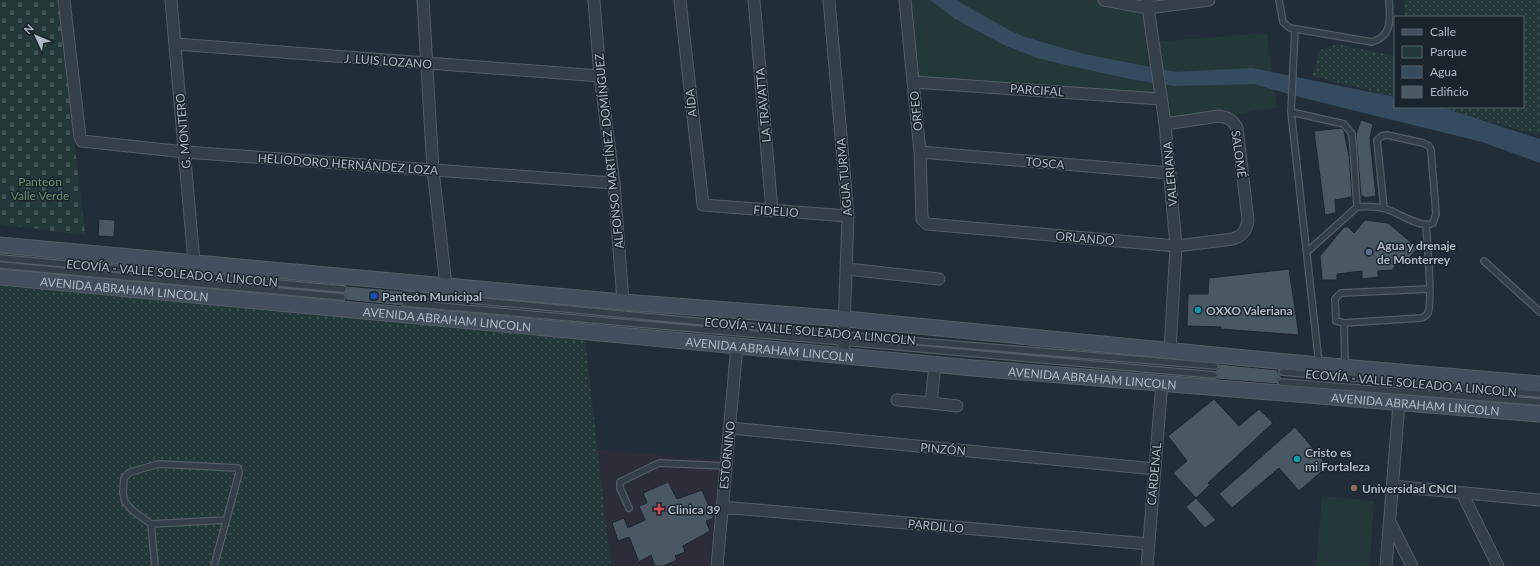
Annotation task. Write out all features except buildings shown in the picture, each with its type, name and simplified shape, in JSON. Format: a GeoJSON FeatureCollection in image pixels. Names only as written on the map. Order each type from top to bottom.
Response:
{"type":"FeatureCollection","features":[{"type":"Feature","properties":{"kind":"main road"},"geometry":{"type":"LineString","coordinates":[[0,245],[623,302],[845,319],[1319,365],[1345,366],[1540,384]]}},
{"type":"Feature","properties":{"kind":"main road","name":"AVENIDA ABRAHAM LINCOLN"},"geometry":{"type":"LineString","coordinates":[[0,277],[737,345],[844,344],[935,364],[1540,414]]}},
{"type":"Feature","properties":{"kind":"street","name":"HELIODORO HERNÁNDEZ LOZA"},"geometry":{"type":"LineString","coordinates":[[64,0],[80,137],[82,141],[185,152],[614,183]]}},
{"type":"Feature","properties":{"kind":"street","name":"G. MONTERO"},"geometry":{"type":"LineString","coordinates":[[171,0],[194,262]]}},
{"type":"Feature","properties":{"kind":"street"},"geometry":{"type":"LineString","coordinates":[[423,0],[425,64],[446,285]]}},
{"type":"Feature","properties":{"kind":"street","name":"ALFONSO MARTÍNEZ DOMÍNGUEZ"},"geometry":{"type":"LineString","coordinates":[[594,0],[600,76],[614,183],[623,302]]}},
{"type":"Feature","properties":{"kind":"street","name":"AÍDA"},"geometry":{"type":"LineString","coordinates":[[680,0],[703,205]]}},
{"type":"Feature","properties":{"kind":"street","name":"LA TRAVATTA"},"geometry":{"type":"LineString","coordinates":[[754,0],[772,211]]}},
{"type":"Feature","properties":{"kind":"street","name":"AGUA TURMA"},"geometry":{"type":"LineString","coordinates":[[829,0],[848,216],[844,344]]}},
{"type":"Feature","properties":{"kind":"street","name":"ORFEO"},"geometry":{"type":"LineString","coordinates":[[904,0],[920,152],[924,222]]}},
{"type":"Feature","properties":{"kind":"street"},"geometry":{"type":"LineString","coordinates":[[1104,0],[1148,4],[1209,0]]}},
{"type":"Feature","properties":{"kind":"street","name":"VALERIANA"},"geometry":{"type":"LineString","coordinates":[[1148,4],[1160,99],[1165,124],[1176,246],[1170,350]]}},
{"type":"Feature","properties":{"kind":"street","name":"J. LUIS LOZANO"},"geometry":{"type":"LineString","coordinates":[[175,44],[600,76]]}},
{"type":"Feature","properties":{"kind":"street","name":"PARCIFAL"},"geometry":{"type":"LineString","coordinates":[[913,82],[1160,99]]}},
{"type":"Feature","properties":{"kind":"street","name":"SALOMÉ"},"geometry":{"type":"LineString","coordinates":[[1165,124],[1219,116],[1225,116],[1234,122],[1237,128],[1248,220],[1244,232]]}},
{"type":"Feature","properties":{"kind":"street","name":"TOSCA"},"geometry":{"type":"LineString","coordinates":[[920,152],[1170,173]]}},
{"type":"Feature","properties":{"kind":"street","name":"FIDELIO"},"geometry":{"type":"LineString","coordinates":[[703,205],[848,216]]}},
{"type":"Feature","properties":{"kind":"street","name":"ORLANDO"},"geometry":{"type":"LineString","coordinates":[[924,222],[1176,246],[1234,239],[1244,232]]}},
{"type":"Feature","properties":{"kind":"street"},"geometry":{"type":"LineString","coordinates":[[846,269],[939,279]]}},
{"type":"Feature","properties":{"kind":"street","name":"ESTORNINO"},"geometry":{"type":"LineString","coordinates":[[717,566],[737,345]]}},
{"type":"Feature","properties":{"kind":"street"},"geometry":{"type":"LineString","coordinates":[[931,404],[935,364]]}},
{"type":"Feature","properties":{"kind":"street","name":"CARDENAL"},"geometry":{"type":"LineString","coordinates":[[1147,566],[1162,382]]}},
{"type":"Feature","properties":{"kind":"street"},"geometry":{"type":"LineString","coordinates":[[897,400],[957,406]]}},
{"type":"Feature","properties":{"kind":"street"},"geometry":{"type":"LineString","coordinates":[[1386,566],[1399,403]]}},
{"type":"Feature","properties":{"kind":"street","name":"PINZÓN"},"geometry":{"type":"LineString","coordinates":[[730,428],[1155,469]]}},
{"type":"Feature","properties":{"kind":"street"},"geometry":{"type":"LineString","coordinates":[[1392,486],[1540,500]]}},
{"type":"Feature","properties":{"kind":"street"},"geometry":{"type":"LineString","coordinates":[[1462,493],[1498,566]]}},
{"type":"Feature","properties":{"kind":"street","name":"PARDILLO"},"geometry":{"type":"LineString","coordinates":[[722,506],[1149,544]]}},
{"type":"Feature","properties":{"kind":"street"},"geometry":{"type":"LineString","coordinates":[[1390,522],[1412,566]]}},
{"type":"Feature","properties":{"kind":"lane"},"geometry":{"type":"LineString","coordinates":[[1279,0],[1283,22],[1290,28],[1372,42],[1380,40],[1387,34],[1390,24],[1389,0]]}},
{"type":"Feature","properties":{"kind":"lane"},"geometry":{"type":"LineString","coordinates":[[1295,29],[1291,112],[1308,252],[1319,365]]}},
{"type":"Feature","properties":{"kind":"lane"},"geometry":{"type":"LineString","coordinates":[[1291,112],[1335,121],[1344,124],[1349,128],[1352,134],[1357,207]]}},
{"type":"Feature","properties":{"kind":"lane"},"geometry":{"type":"LineString","coordinates":[[1308,252],[1357,207],[1366,206],[1384,208],[1426,225],[1434,223],[1436,214],[1431,150],[1429,146],[1423,143],[1384,135],[1377,140],[1384,208]]}},
{"type":"Feature","properties":{"kind":"lane"},"geometry":{"type":"LineString","coordinates":[[1426,225],[1429,289],[1428,313],[1423,318],[1344,323],[1336,321],[1335,299],[1338,294],[1429,289]]}},
{"type":"Feature","properties":{"kind":"lane","name":"ECOVÍA - VALLE SOLEADO A LINCOLN"},"geometry":{"type":"LineString","coordinates":[[0,258],[343,289]]}},
{"type":"Feature","properties":{"kind":"lane"},"geometry":{"type":"LineString","coordinates":[[1484,261],[1540,312]]}},
{"type":"Feature","properties":{"kind":"lane"},"geometry":{"type":"LineString","coordinates":[[0,265],[342,297]]}},
{"type":"Feature","properties":{"kind":"lane","name":"ECOVÍA - VALLE SOLEADO A LINCOLN"},"geometry":{"type":"LineString","coordinates":[[406,294],[844,344],[1215,366]]}},
{"type":"Feature","properties":{"kind":"lane"},"geometry":{"type":"LineString","coordinates":[[405,303],[844,344],[1214,375]]}},
{"type":"Feature","properties":{"kind":"lane"},"geometry":{"type":"LineString","coordinates":[[1344,323],[1345,366]]}},
{"type":"Feature","properties":{"kind":"lane","name":"ECOVÍA - VALLE SOLEADO A LINCOLN"},"geometry":{"type":"LineString","coordinates":[[1282,372],[1540,394]]}},
{"type":"Feature","properties":{"kind":"lane"},"geometry":{"type":"LineString","coordinates":[[1281,382],[1540,402]]}},
{"type":"Feature","properties":{"kind":"lane"},"geometry":{"type":"LineString","coordinates":[[629,508],[620,488],[620,482],[659,463],[726,466]]}},
{"type":"Feature","properties":{"kind":"lane"},"geometry":{"type":"LineString","coordinates":[[214,566],[239,473],[238,468],[159,464],[130,472],[124,478],[123,493],[125,502],[132,510],[151,524],[226,520]]}},
{"type":"Feature","properties":{"kind":"lane"},"geometry":{"type":"LineString","coordinates":[[151,524],[155,566]]}},
{"type":"Feature","properties":{"kind":"shaded area","name":"Clinica 39"},"geometry":{"type":"Polygon","coordinates":[[[598,450],[720,460],[709,566],[611,566],[598,450]]]}},
{"type":"Feature","properties":{"kind":"green space","name":"Panteón Valle Verde"},"geometry":{"type":"Polygon","coordinates":[[[0,0],[58,0],[85,235],[0,224],[0,0]]]}},
{"type":"Feature","properties":{"kind":"green space"},"geometry":{"type":"Polygon","coordinates":[[[905,0],[1104,0],[1148,8],[1153,42],[1267,33],[1277,108],[1165,124],[1161,99],[913,82],[905,0]]]}},
{"type":"Feature","properties":{"kind":"green space"},"geometry":{"type":"Polygon","coordinates":[[[1404,0],[1540,0],[1540,135],[1437,108],[1524,108],[1524,16],[1405,16],[1404,0]]]}},
{"type":"Feature","properties":{"kind":"green space"},"geometry":{"type":"Polygon","coordinates":[[[1337,44],[1394,56],[1394,97],[1312,76],[1320,50],[1337,44]]]}},
{"type":"Feature","properties":{"kind":"green space"},"geometry":{"type":"Polygon","coordinates":[[[0,285],[585,340],[611,566],[0,566],[0,285]]]}},
{"type":"Feature","properties":{"kind":"green space"},"geometry":{"type":"Polygon","coordinates":[[[1322,496],[1374,501],[1370,566],[1316,566],[1322,496]]]}},
{"type":"Feature","properties":{"kind":"water"},"geometry":{"type":"Polygon","coordinates":[[[930,0],[956,0],[1009,30],[1025,37],[1084,54],[1176,72],[1252,68],[1394,97],[1394,108],[1444,108],[1540,139],[1540,163],[1482,142],[1303,98],[1254,84],[1175,86],[1135,80],[1061,64],[1037,58],[1004,45],[955,19],[930,0]]]}},
{"type":"Feature","properties":{"kind":"place","name":"Agua y drenaje de Monterrey"},"geometry":{"type":"Point","coordinates":[1369,252]}},
{"type":"Feature","properties":{"kind":"place","name":"Panteón Municipal"},"geometry":{"type":"Point","coordinates":[374,296]}},
{"type":"Feature","properties":{"kind":"place","name":"OXXO Valeriana"},"geometry":{"type":"Point","coordinates":[1198,310]}},
{"type":"Feature","properties":{"kind":"place","name":"Cristo es mi Fortaleza"},"geometry":{"type":"Point","coordinates":[1297,459]}},
{"type":"Feature","properties":{"kind":"place","name":"Universidad CNCI"},"geometry":{"type":"Point","coordinates":[1354,488]}},
{"type":"Feature","properties":{"kind":"place","name":"Clinica 39"},"geometry":{"type":"Point","coordinates":[659,509]}}]}
